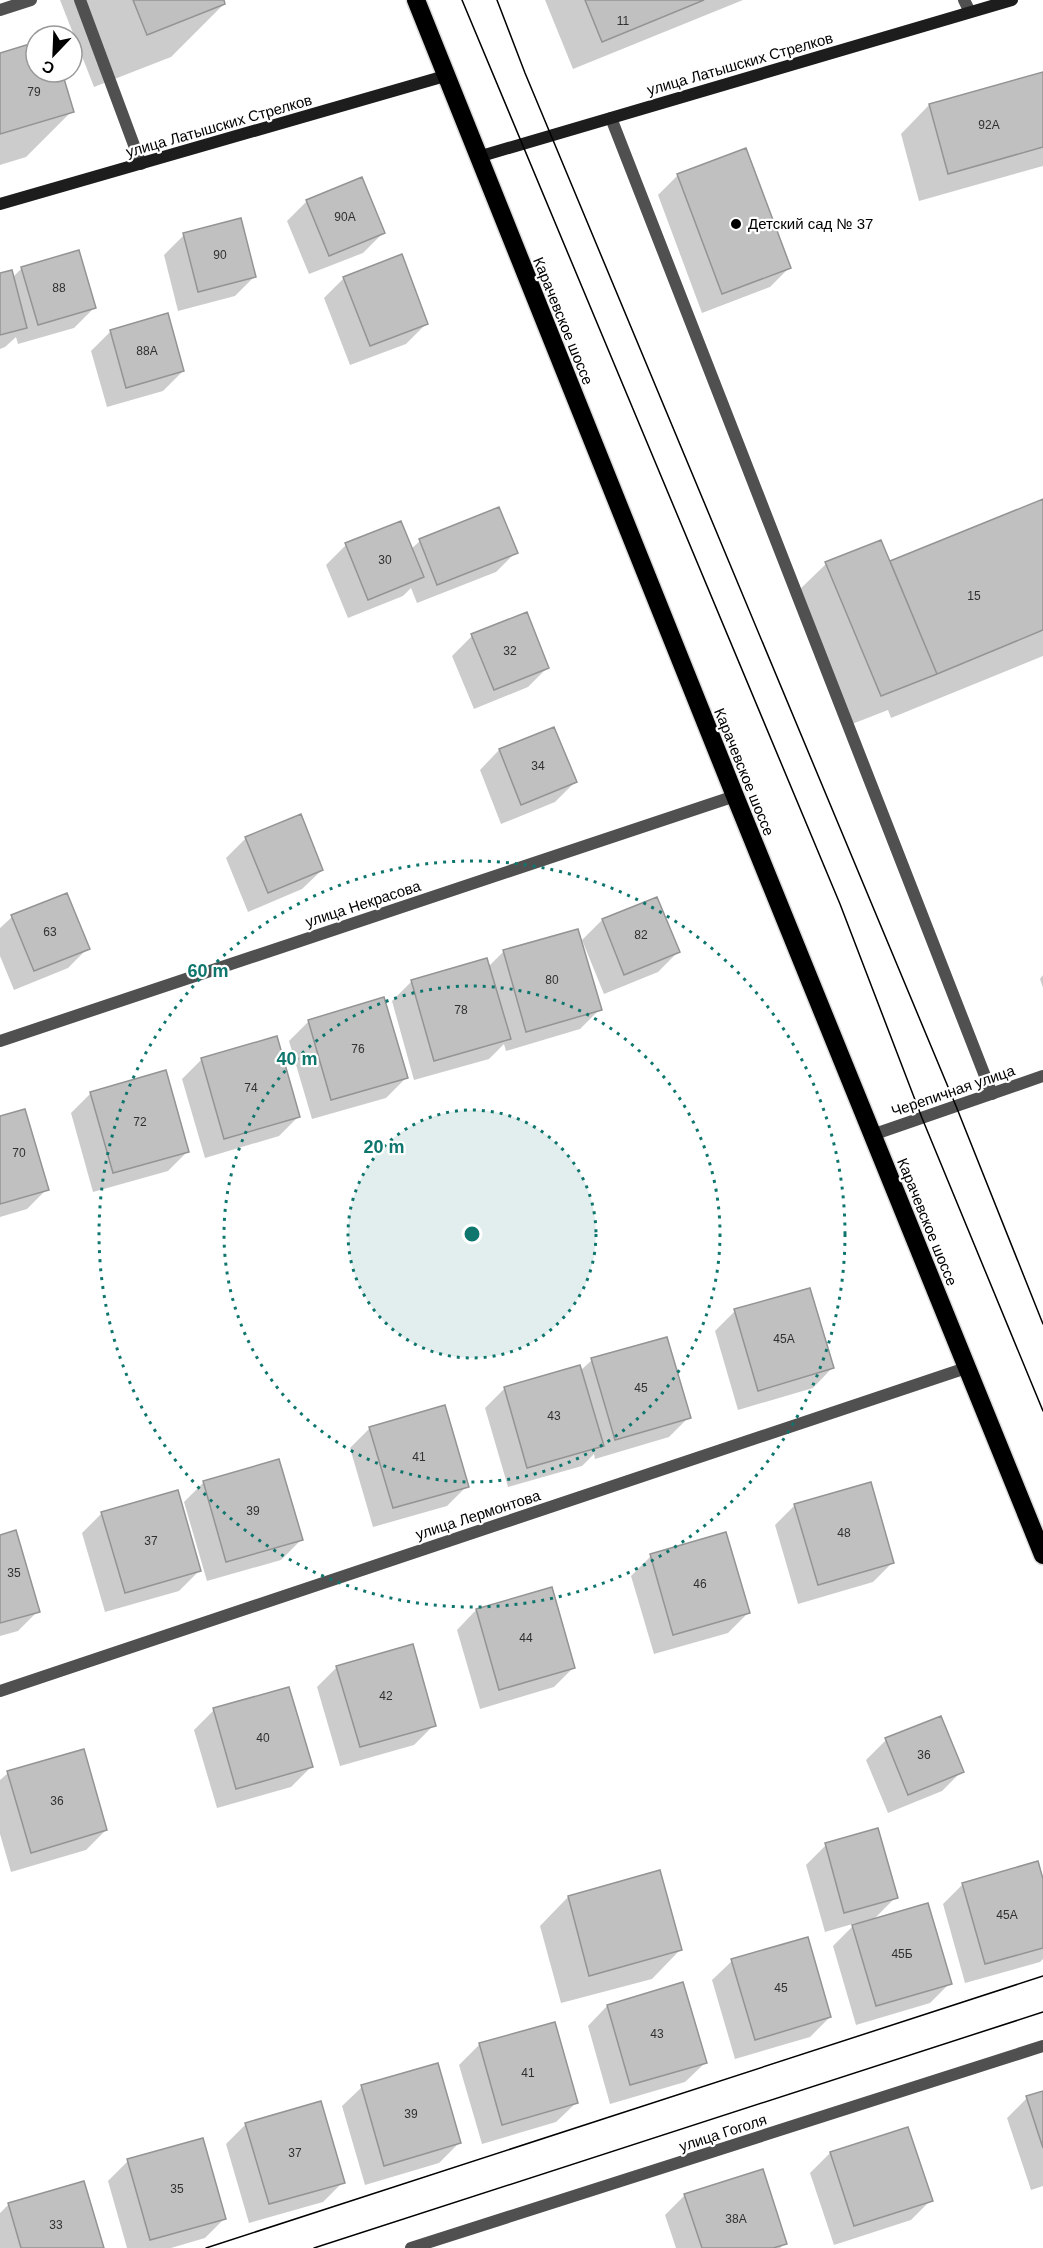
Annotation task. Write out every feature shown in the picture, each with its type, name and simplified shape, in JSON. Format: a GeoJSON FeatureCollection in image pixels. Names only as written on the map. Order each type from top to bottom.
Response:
{"type":"FeatureCollection","features":[{"type":"Feature","properties":{"kind":"highway","name":"Карачевское шоссе"},"geometry":{"type":"LineString","coordinates":[[416,0],[735,796],[1043,1555]]}},
{"type":"Feature","properties":{"kind":"street"},"geometry":{"type":"LineString","coordinates":[[0,10],[31,0]]}},
{"type":"Feature","properties":{"kind":"street"},"geometry":{"type":"LineString","coordinates":[[80,0],[141,164]]}},
{"type":"Feature","properties":{"kind":"street"},"geometry":{"type":"LineString","coordinates":[[964,0],[970,12]]}},
{"type":"Feature","properties":{"kind":"street","name":"улица Латышских Стрелков"},"geometry":{"type":"LineString","coordinates":[[478,157],[1012,0]]}},
{"type":"Feature","properties":{"kind":"street","name":"улица Латышских Стрелков"},"geometry":{"type":"LineString","coordinates":[[0,204],[445,76]]}},
{"type":"Feature","properties":{"kind":"street"},"geometry":{"type":"LineString","coordinates":[[611,118],[992,1094]]}},
{"type":"Feature","properties":{"kind":"street","name":"улица Некрасова"},"geometry":{"type":"LineString","coordinates":[[0,1041],[735,796]]}},
{"type":"Feature","properties":{"kind":"street","name":"Черепичная улица"},"geometry":{"type":"LineString","coordinates":[[872,1135],[1043,1076]]}},
{"type":"Feature","properties":{"kind":"street","name":"улица Лермонтова"},"geometry":{"type":"LineString","coordinates":[[0,1691],[966,1368]]}},
{"type":"Feature","properties":{"kind":"street","name":"улица Гоголя"},"geometry":{"type":"LineString","coordinates":[[411,2248],[1043,2046]]}},
{"type":"Feature","properties":{"kind":"building"},"geometry":{"type":"Polygon","coordinates":[[[133,0],[224,0],[225,4],[147,35],[133,0]]]}},
{"type":"Feature","properties":{"kind":"building"},"geometry":{"type":"Polygon","coordinates":[[[585,0],[704,0],[602,42],[585,0]]]}},
{"type":"Feature","properties":{"kind":"building"},"geometry":{"type":"Polygon","coordinates":[[[24,46],[24,84],[66,84],[74,112],[0,134],[0,53],[24,46]]]}},
{"type":"Feature","properties":{"kind":"building"},"geometry":{"type":"Polygon","coordinates":[[[1043,72],[1043,147],[948,174],[929,104],[1043,72]]]}},
{"type":"Feature","properties":{"kind":"building"},"geometry":{"type":"Polygon","coordinates":[[[746,148],[791,268],[722,294],[677,174],[746,148]]]}},
{"type":"Feature","properties":{"kind":"building"},"geometry":{"type":"Polygon","coordinates":[[[362,177],[385,233],[329,256],[306,200],[362,177]]]}},
{"type":"Feature","properties":{"kind":"building"},"geometry":{"type":"Polygon","coordinates":[[[241,218],[256,277],[198,292],[183,233],[241,218]]]}},
{"type":"Feature","properties":{"kind":"building"},"geometry":{"type":"Polygon","coordinates":[[[79,250],[96,308],[38,325],[21,267],[79,250]]]}},
{"type":"Feature","properties":{"kind":"building"},"geometry":{"type":"Polygon","coordinates":[[[402,254],[428,324],[370,346],[343,277],[402,254]]]}},
{"type":"Feature","properties":{"kind":"building"},"geometry":{"type":"Polygon","coordinates":[[[12,270],[27,328],[0,335],[0,273],[12,270]]]}},
{"type":"Feature","properties":{"kind":"building"},"geometry":{"type":"Polygon","coordinates":[[[168,313],[184,371],[126,388],[110,330],[168,313]]]}},
{"type":"Feature","properties":{"kind":"building"},"geometry":{"type":"Polygon","coordinates":[[[1043,499],[1043,630],[937,674],[890,561],[1043,499]]]}},
{"type":"Feature","properties":{"kind":"building"},"geometry":{"type":"Polygon","coordinates":[[[499,507],[518,553],[437,585],[419,539],[499,507]]]}},
{"type":"Feature","properties":{"kind":"building"},"geometry":{"type":"Polygon","coordinates":[[[401,521],[424,577],[368,600],[345,543],[401,521]]]}},
{"type":"Feature","properties":{"kind":"building"},"geometry":{"type":"Polygon","coordinates":[[[881,540],[937,674],[881,696],[825,562],[881,540]]]}},
{"type":"Feature","properties":{"kind":"building"},"geometry":{"type":"Polygon","coordinates":[[[527,612],[549,668],[494,690],[471,634],[527,612]]]}},
{"type":"Feature","properties":{"kind":"building"},"geometry":{"type":"Polygon","coordinates":[[[554,727],[577,782],[521,805],[499,749],[554,727]]]}},
{"type":"Feature","properties":{"kind":"building"},"geometry":{"type":"Polygon","coordinates":[[[301,814],[323,870],[268,893],[245,837],[301,814]]]}},
{"type":"Feature","properties":{"kind":"building"},"geometry":{"type":"Polygon","coordinates":[[[67,893],[90,949],[34,971],[11,915],[67,893]]]}},
{"type":"Feature","properties":{"kind":"building"},"geometry":{"type":"Polygon","coordinates":[[[657,897],[680,952],[624,975],[602,919],[657,897]]]}},
{"type":"Feature","properties":{"kind":"building"},"geometry":{"type":"Polygon","coordinates":[[[578,929],[602,1010],[526,1032],[503,950],[578,929]]]}},
{"type":"Feature","properties":{"kind":"building"},"geometry":{"type":"Polygon","coordinates":[[[487,958],[511,1039],[434,1061],[411,980],[487,958]]]}},
{"type":"Feature","properties":{"kind":"building"},"geometry":{"type":"Polygon","coordinates":[[[384,997],[408,1078],[331,1100],[308,1020],[384,997]]]}},
{"type":"Feature","properties":{"kind":"building"},"geometry":{"type":"Polygon","coordinates":[[[277,1036],[300,1117],[224,1139],[201,1058],[277,1036]]]}},
{"type":"Feature","properties":{"kind":"building"},"geometry":{"type":"Polygon","coordinates":[[[166,1070],[189,1152],[113,1173],[90,1092],[166,1070]]]}},
{"type":"Feature","properties":{"kind":"building"},"geometry":{"type":"Polygon","coordinates":[[[25,1109],[49,1190],[0,1204],[0,1116],[25,1109]]]}},
{"type":"Feature","properties":{"kind":"building"},"geometry":{"type":"Polygon","coordinates":[[[810,1288],[834,1368],[758,1391],[734,1309],[810,1288]]]}},
{"type":"Feature","properties":{"kind":"building"},"geometry":{"type":"Polygon","coordinates":[[[667,1337],[691,1418],[615,1440],[591,1358],[667,1337]]]}},
{"type":"Feature","properties":{"kind":"building"},"geometry":{"type":"Polygon","coordinates":[[[580,1365],[604,1446],[527,1468],[504,1387],[580,1365]]]}},
{"type":"Feature","properties":{"kind":"building"},"geometry":{"type":"Polygon","coordinates":[[[445,1405],[469,1487],[393,1508],[369,1427],[445,1405]]]}},
{"type":"Feature","properties":{"kind":"building"},"geometry":{"type":"Polygon","coordinates":[[[279,1459],[303,1540],[226,1562],[203,1481],[279,1459]]]}},
{"type":"Feature","properties":{"kind":"building"},"geometry":{"type":"Polygon","coordinates":[[[871,1482],[894,1563],[818,1585],[794,1504],[871,1482]]]}},
{"type":"Feature","properties":{"kind":"building"},"geometry":{"type":"Polygon","coordinates":[[[178,1490],[201,1571],[125,1593],[101,1512],[178,1490]]]}},
{"type":"Feature","properties":{"kind":"building"},"geometry":{"type":"Polygon","coordinates":[[[16,1530],[40,1612],[0,1623],[0,1535],[16,1530]]]}},
{"type":"Feature","properties":{"kind":"building"},"geometry":{"type":"Polygon","coordinates":[[[726,1532],[750,1613],[673,1635],[650,1554],[726,1532]]]}},
{"type":"Feature","properties":{"kind":"building"},"geometry":{"type":"Polygon","coordinates":[[[552,1587],[575,1668],[499,1690],[476,1609],[552,1587]]]}},
{"type":"Feature","properties":{"kind":"building"},"geometry":{"type":"Polygon","coordinates":[[[413,1644],[436,1726],[360,1747],[336,1666],[413,1644]]]}},
{"type":"Feature","properties":{"kind":"building"},"geometry":{"type":"Polygon","coordinates":[[[289,1687],[313,1767],[236,1789],[213,1708],[289,1687]]]}},
{"type":"Feature","properties":{"kind":"building"},"geometry":{"type":"Polygon","coordinates":[[[941,1716],[964,1772],[908,1795],[885,1738],[941,1716]]]}},
{"type":"Feature","properties":{"kind":"building"},"geometry":{"type":"Polygon","coordinates":[[[84,1749],[107,1830],[31,1853],[7,1771],[84,1749]]]}},
{"type":"Feature","properties":{"kind":"building"},"geometry":{"type":"Polygon","coordinates":[[[878,1828],[898,1898],[844,1913],[825,1843],[878,1828]]]}},
{"type":"Feature","properties":{"kind":"building"},"geometry":{"type":"Polygon","coordinates":[[[1038,1861],[1043,1879],[1043,1948],[985,1964],[962,1883],[1038,1861]]]}},
{"type":"Feature","properties":{"kind":"building"},"geometry":{"type":"Polygon","coordinates":[[[660,1870],[682,1950],[589,1976],[568,1896],[660,1870]]]}},
{"type":"Feature","properties":{"kind":"building"},"geometry":{"type":"Polygon","coordinates":[[[928,1903],[952,1984],[876,2006],[852,1925],[928,1903]]]}},
{"type":"Feature","properties":{"kind":"building"},"geometry":{"type":"Polygon","coordinates":[[[808,1937],[831,2017],[755,2040],[731,1959],[808,1937]]]}},
{"type":"Feature","properties":{"kind":"building"},"geometry":{"type":"Polygon","coordinates":[[[683,1982],[707,2063],[630,2085],[607,2005],[683,1982]]]}},
{"type":"Feature","properties":{"kind":"building"},"geometry":{"type":"Polygon","coordinates":[[[555,2022],[578,2103],[502,2125],[479,2043],[555,2022]]]}},
{"type":"Feature","properties":{"kind":"building"},"geometry":{"type":"Polygon","coordinates":[[[438,2063],[461,2143],[384,2166],[361,2085],[438,2063]]]}},
{"type":"Feature","properties":{"kind":"building"},"geometry":{"type":"Polygon","coordinates":[[[1043,2091],[1043,2148],[1026,2096],[1043,2091]]]}},
{"type":"Feature","properties":{"kind":"building"},"geometry":{"type":"Polygon","coordinates":[[[321,2101],[345,2183],[269,2204],[245,2123],[321,2101]]]}},
{"type":"Feature","properties":{"kind":"building"},"geometry":{"type":"Polygon","coordinates":[[[908,2127],[933,2201],[854,2226],[830,2152],[908,2127]]]}},
{"type":"Feature","properties":{"kind":"building"},"geometry":{"type":"Polygon","coordinates":[[[203,2138],[226,2219],[150,2240],[127,2159],[203,2138]]]}},
{"type":"Feature","properties":{"kind":"building"},"geometry":{"type":"Polygon","coordinates":[[[763,2169],[787,2244],[773,2248],[702,2248],[684,2194],[763,2169]]]}},
{"type":"Feature","properties":{"kind":"building"},"geometry":{"type":"Polygon","coordinates":[[[84,2181],[104,2248],[21,2248],[8,2203],[84,2181]]]}},
{"type":"Feature","properties":{"kind":"tram line"},"geometry":{"type":"LineString","coordinates":[[462,0],[840,904],[922,1118],[1043,1411]]}},
{"type":"Feature","properties":{"kind":"tram line"},"geometry":{"type":"LineString","coordinates":[[497,0],[525,73],[956,1106],[1043,1324]]}},
{"type":"Feature","properties":{"kind":"tram line"},"geometry":{"type":"LineString","coordinates":[[206,2248],[1043,1976]]}},
{"type":"Feature","properties":{"kind":"tram line"},"geometry":{"type":"LineString","coordinates":[[314,2248],[1043,2012]]}},
{"type":"Feature","properties":{"kind":"place","name":"Детский сад № 37"},"geometry":{"type":"Point","coordinates":[736,224]}}]}
